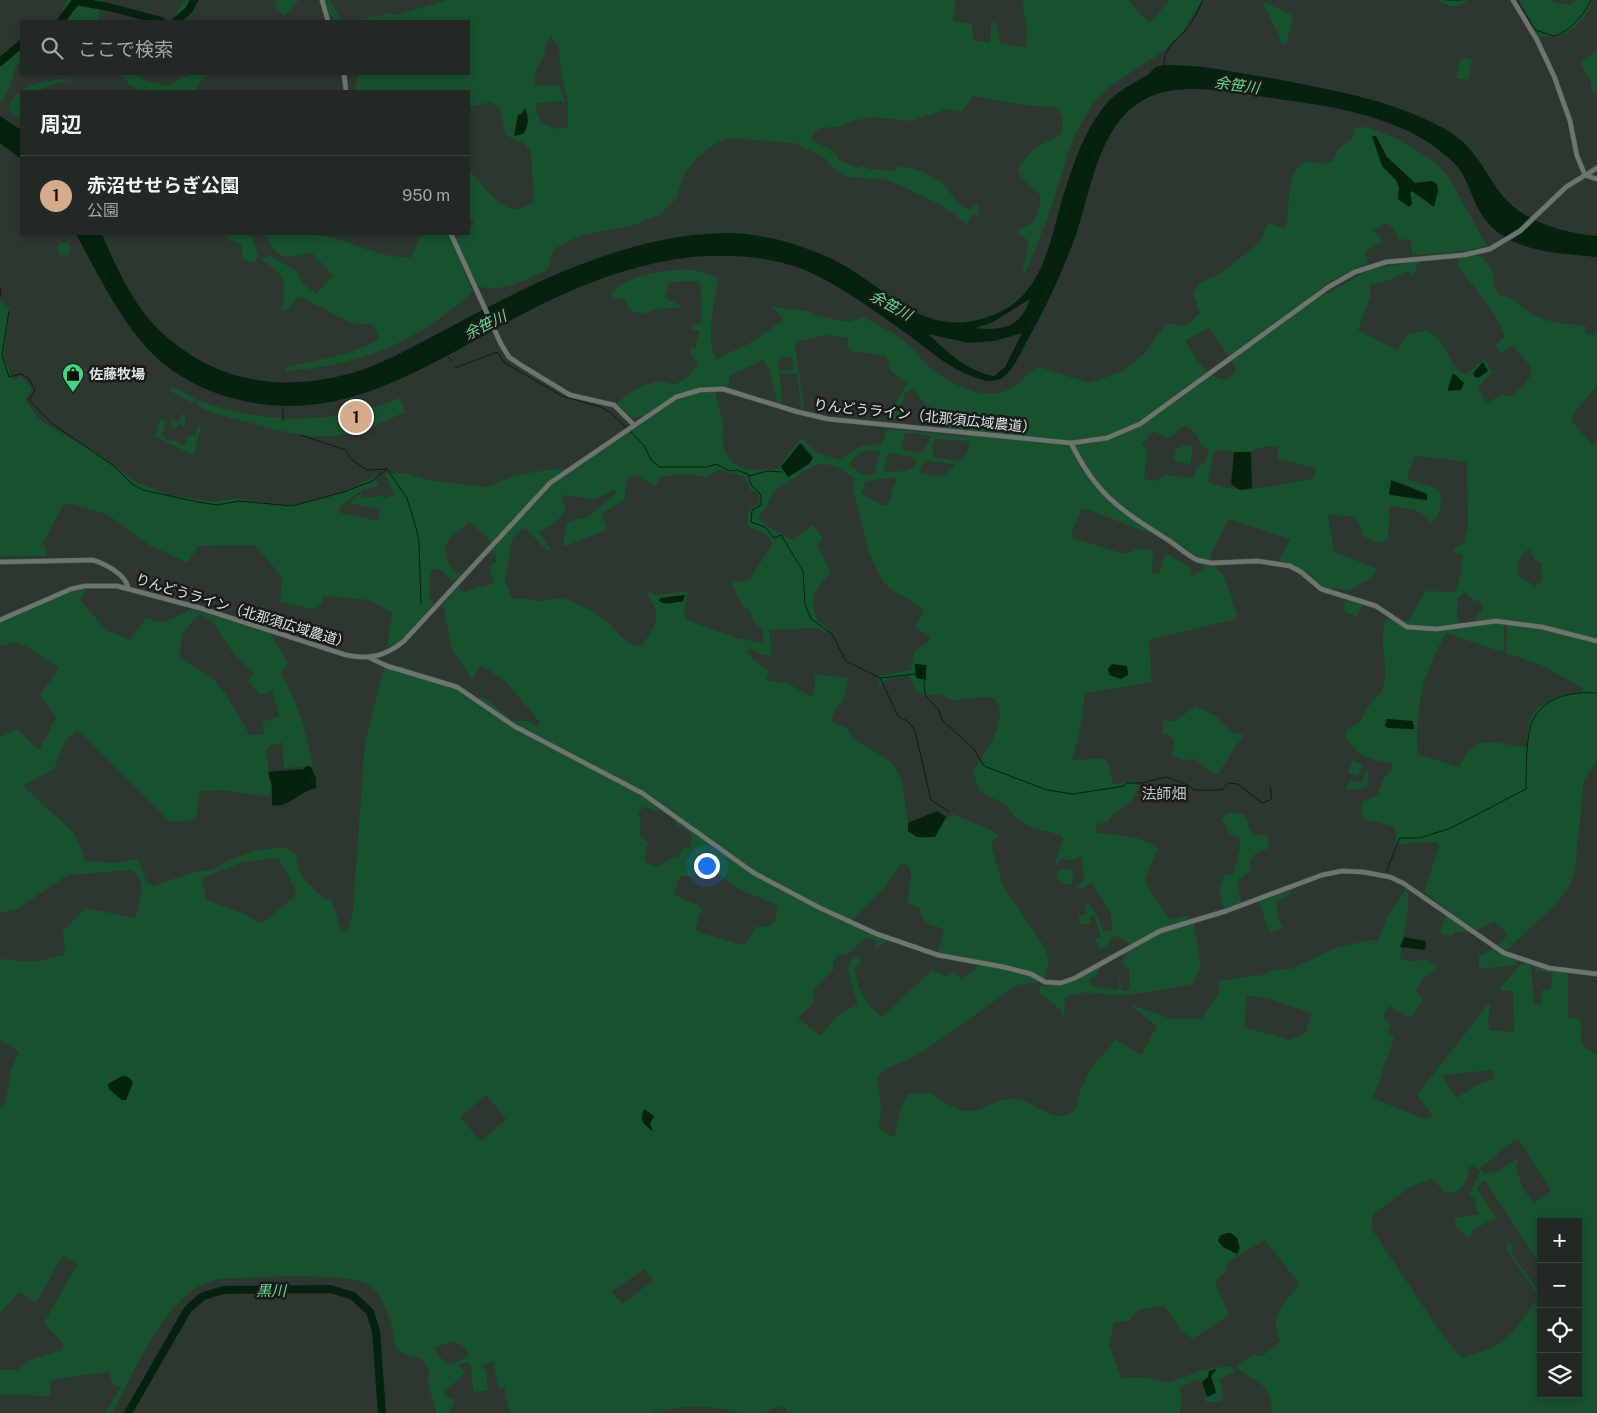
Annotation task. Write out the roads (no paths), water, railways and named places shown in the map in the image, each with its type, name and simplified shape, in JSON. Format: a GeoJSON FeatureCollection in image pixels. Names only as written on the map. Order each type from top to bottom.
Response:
{"type":"FeatureCollection","features":[{"type":"Feature","properties":{"kind":"street"},"geometry":{"type":"LineString","coordinates":[[322,0],[328,20]]}},
{"type":"Feature","properties":{"kind":"street"},"geometry":{"type":"LineString","coordinates":[[1513,0],[1551,68],[1570,121],[1577,156],[1585,175],[1597,179]]}},
{"type":"Feature","properties":{"kind":"street"},"geometry":{"type":"LineString","coordinates":[[344,75],[346,90]]}},
{"type":"Feature","properties":{"kind":"street"},"geometry":{"type":"LineString","coordinates":[[1585,175],[1597,168]]}},
{"type":"Feature","properties":{"kind":"street","name":"りんどうライン（北那須広域農道）"},"geometry":{"type":"LineString","coordinates":[[0,620],[71,589],[102,585],[128,588],[200,608],[346,655],[370,658],[387,652],[404,641],[550,483],[633,424],[688,392],[723,389],[828,419],[1071,443],[1107,438],[1140,424],[1330,286],[1354,272],[1386,262],[1464,255],[1494,247],[1520,231],[1560,191],[1585,175]]}},
{"type":"Feature","properties":{"kind":"street"},"geometry":{"type":"LineString","coordinates":[[451,235],[501,344],[509,357],[570,395],[614,406],[633,424]]}},
{"type":"Feature","properties":{"kind":"street"},"geometry":{"type":"LineString","coordinates":[[1071,443],[1078,458],[1105,496],[1120,509],[1197,560],[1212,563],[1258,561],[1290,566],[1301,572],[1321,589],[1376,606],[1407,627],[1437,629],[1496,621],[1542,627],[1597,641]]}},
{"type":"Feature","properties":{"kind":"street"},"geometry":{"type":"LineString","coordinates":[[0,562],[93,560],[107,566],[126,580],[128,588]]}},
{"type":"Feature","properties":{"kind":"street"},"geometry":{"type":"LineString","coordinates":[[370,658],[387,666],[457,687],[528,734],[642,793],[754,873],[820,908],[877,934],[938,954],[1031,974],[1045,982],[1061,982],[1076,978],[1160,931],[1226,911],[1322,875],[1342,871],[1384,875],[1403,883],[1504,953],[1549,968],[1597,974]]}},
{"type":"Feature","properties":{"kind":"water","name":"余笹川"},"geometry":{"type":"Polygon","coordinates":[[[1163,65],[1223,70],[1336,91],[1380,102],[1423,118],[1443,128],[1463,142],[1477,158],[1502,195],[1521,212],[1558,229],[1597,236],[1597,257],[1530,248],[1501,234],[1489,224],[1479,210],[1461,171],[1451,160],[1431,144],[1387,122],[1313,104],[1240,93],[1193,89],[1169,91],[1146,98],[1128,111],[1114,128],[1095,169],[1076,235],[1054,288],[1017,360],[1006,375],[999,380],[981,380],[965,374],[940,359],[859,300],[819,276],[805,270],[764,259],[706,256],[674,259],[639,267],[588,284],[517,317],[402,378],[363,393],[322,403],[280,406],[224,396],[187,380],[165,365],[146,347],[126,321],[108,293],[77,235],[102,235],[118,270],[139,306],[156,327],[177,346],[200,360],[224,371],[248,378],[274,382],[327,379],[364,369],[398,354],[543,280],[586,262],[654,242],[701,234],[740,233],[788,242],[847,267],[917,313],[935,320],[954,323],[975,321],[998,313],[1013,304],[1025,293],[1035,279],[1042,264],[1078,152],[1089,129],[1103,108],[1118,93],[1147,75],[1156,67],[1163,65]],[[1030,299],[991,323],[975,328],[994,329],[1009,326],[1016,322],[1026,309],[1030,299]],[[1022,333],[994,341],[969,343],[928,334],[950,354],[975,370],[994,376],[1005,367],[1022,333]]]}},
{"type":"Feature","properties":{"kind":"water"},"geometry":{"type":"Polygon","coordinates":[[[525,108],[528,118],[527,127],[523,134],[514,136],[518,115],[522,114],[525,108]]]}},
{"type":"Feature","properties":{"kind":"water"},"geometry":{"type":"Polygon","coordinates":[[[0,116],[20,129],[20,158],[0,143],[0,116]]]}},
{"type":"Feature","properties":{"kind":"water"},"geometry":{"type":"Polygon","coordinates":[[[1372,136],[1376,136],[1387,157],[1415,183],[1432,181],[1437,184],[1438,190],[1434,207],[1412,191],[1410,193],[1412,204],[1409,207],[1398,199],[1399,188],[1396,180],[1382,166],[1372,136]]]}},
{"type":"Feature","properties":{"kind":"water"},"geometry":{"type":"Polygon","coordinates":[[[1483,362],[1488,371],[1478,378],[1475,377],[1473,373],[1483,362]]]}},
{"type":"Feature","properties":{"kind":"water"},"geometry":{"type":"Polygon","coordinates":[[[1453,373],[1464,383],[1461,390],[1448,391],[1453,373]]]}},
{"type":"Feature","properties":{"kind":"water"},"geometry":{"type":"Polygon","coordinates":[[[800,443],[813,458],[809,464],[788,477],[781,467],[800,443]]]}},
{"type":"Feature","properties":{"kind":"water"},"geometry":{"type":"Polygon","coordinates":[[[1234,452],[1251,452],[1252,488],[1240,490],[1231,484],[1234,452]]]}},
{"type":"Feature","properties":{"kind":"water"},"geometry":{"type":"Polygon","coordinates":[[[1391,480],[1427,494],[1427,500],[1389,494],[1391,480]]]}},
{"type":"Feature","properties":{"kind":"water"},"geometry":{"type":"Polygon","coordinates":[[[685,595],[683,601],[668,603],[659,601],[660,598],[685,595]]]}},
{"type":"Feature","properties":{"kind":"water"},"geometry":{"type":"Polygon","coordinates":[[[915,664],[926,665],[926,680],[916,678],[915,664]]]}},
{"type":"Feature","properties":{"kind":"water"},"geometry":{"type":"Polygon","coordinates":[[[1112,664],[1127,666],[1128,675],[1121,679],[1109,675],[1108,669],[1112,664]]]}},
{"type":"Feature","properties":{"kind":"water"},"geometry":{"type":"Polygon","coordinates":[[[1387,719],[1413,721],[1414,729],[1388,728],[1385,726],[1387,719]]]}},
{"type":"Feature","properties":{"kind":"water"},"geometry":{"type":"Polygon","coordinates":[[[307,766],[311,767],[316,778],[316,788],[305,792],[289,802],[278,806],[272,805],[272,787],[268,772],[304,769],[307,766]]]}},
{"type":"Feature","properties":{"kind":"water"},"geometry":{"type":"Polygon","coordinates":[[[937,811],[946,817],[935,837],[917,837],[908,831],[908,823],[937,811]]]}},
{"type":"Feature","properties":{"kind":"water"},"geometry":{"type":"Polygon","coordinates":[[[1404,937],[1426,941],[1425,950],[1400,947],[1404,937]]]}},
{"type":"Feature","properties":{"kind":"water"},"geometry":{"type":"Polygon","coordinates":[[[122,1076],[128,1077],[133,1082],[126,1100],[122,1100],[109,1089],[108,1084],[122,1076]]]}},
{"type":"Feature","properties":{"kind":"water"},"geometry":{"type":"Polygon","coordinates":[[[644,1109],[654,1116],[650,1124],[653,1131],[642,1120],[644,1109]]]}},
{"type":"Feature","properties":{"kind":"water"},"geometry":{"type":"Polygon","coordinates":[[[1231,1233],[1237,1238],[1240,1248],[1237,1254],[1223,1247],[1218,1241],[1220,1236],[1231,1233]]]}},
{"type":"Feature","properties":{"kind":"water"},"geometry":{"type":"Polygon","coordinates":[[[1217,1369],[1211,1376],[1216,1393],[1207,1397],[1202,1382],[1208,1377],[1209,1371],[1217,1369]]]}},
{"type":"Feature","properties":{"kind":"waterway"},"geometry":{"type":"LineString","coordinates":[[177,20],[189,10],[194,0]]}},
{"type":"Feature","properties":{"kind":"waterway"},"geometry":{"type":"LineString","coordinates":[[1164,66],[1165,55],[1190,24],[1203,0]]}},
{"type":"Feature","properties":{"kind":"waterway"},"geometry":{"type":"LineString","coordinates":[[1447,0],[1462,0]]}},
{"type":"Feature","properties":{"kind":"waterway"},"geometry":{"type":"LineString","coordinates":[[1517,0],[1535,30],[1554,36],[1565,31],[1576,22],[1591,0]]}},
{"type":"Feature","properties":{"kind":"waterway"},"geometry":{"type":"LineString","coordinates":[[62,20],[76,1],[109,7],[157,20]]}},
{"type":"Feature","properties":{"kind":"waterway"},"geometry":{"type":"LineString","coordinates":[[0,62],[20,45]]}},
{"type":"Feature","properties":{"kind":"waterway"},"geometry":{"type":"LineString","coordinates":[[0,287],[1,295]]}},
{"type":"Feature","properties":{"kind":"waterway"},"geometry":{"type":"LineString","coordinates":[[9,311],[2,355],[9,377],[21,374],[29,379],[35,390],[29,400],[51,423],[114,466],[131,483],[143,490],[217,505],[239,501],[292,506],[344,492],[372,481],[387,469]]}},
{"type":"Feature","properties":{"kind":"waterway"},"geometry":{"type":"LineString","coordinates":[[455,368],[497,352],[505,363],[562,396],[601,407],[612,414],[644,445],[651,460],[659,467],[707,467],[716,464],[730,471],[737,470],[748,474],[751,485],[759,492],[761,497],[760,506],[752,510],[751,522],[765,527],[774,538],[781,535],[803,571],[805,604],[811,619],[832,634],[846,661],[880,678],[898,716],[909,722],[915,731],[931,800],[949,812]]}},
{"type":"Feature","properties":{"kind":"waterway"},"geometry":{"type":"LineString","coordinates":[[448,357],[452,361]]}},
{"type":"Feature","properties":{"kind":"waterway"},"geometry":{"type":"LineString","coordinates":[[283,407],[283,421]]}},
{"type":"Feature","properties":{"kind":"waterway"},"geometry":{"type":"LineString","coordinates":[[300,435],[346,450],[350,458],[367,470],[387,469],[407,498],[417,531],[421,604]]}},
{"type":"Feature","properties":{"kind":"waterway"},"geometry":{"type":"LineString","coordinates":[[749,476],[767,471],[782,472]]}},
{"type":"Feature","properties":{"kind":"waterway"},"geometry":{"type":"LineString","coordinates":[[881,678],[915,674]]}},
{"type":"Feature","properties":{"kind":"waterway"},"geometry":{"type":"LineString","coordinates":[[924,681],[925,695],[938,709],[942,720],[973,748],[984,766],[1047,790],[1073,794],[1166,777],[1188,785],[1194,790],[1222,790],[1228,783],[1238,784],[1262,803],[1272,799],[1270,786]]}},
{"type":"Feature","properties":{"kind":"waterway"},"geometry":{"type":"LineString","coordinates":[[1386,872],[1400,838],[1420,838],[1451,828],[1526,789],[1529,734],[1533,720],[1538,712],[1552,700],[1569,694],[1597,693]]}},
{"type":"Feature","properties":{"kind":"waterway","name":"黒川"},"geometry":{"type":"LineString","coordinates":[[128,1413],[188,1309],[203,1296],[224,1290],[331,1289],[353,1296],[370,1312],[376,1331],[382,1413]]}},
{"type":"Feature","properties":{"kind":"place","name":"佐藤牧場"},"geometry":{"type":"Point","coordinates":[73,393]}},
{"type":"Feature","properties":{"kind":"place","name":"赤沼せせらぎ公園"},"geometry":{"type":"Point","coordinates":[356,417]}},
{"type":"Feature","properties":{"kind":"district","name":"法師畑"},"geometry":{"type":"Point","coordinates":[1164,793]}}]}
